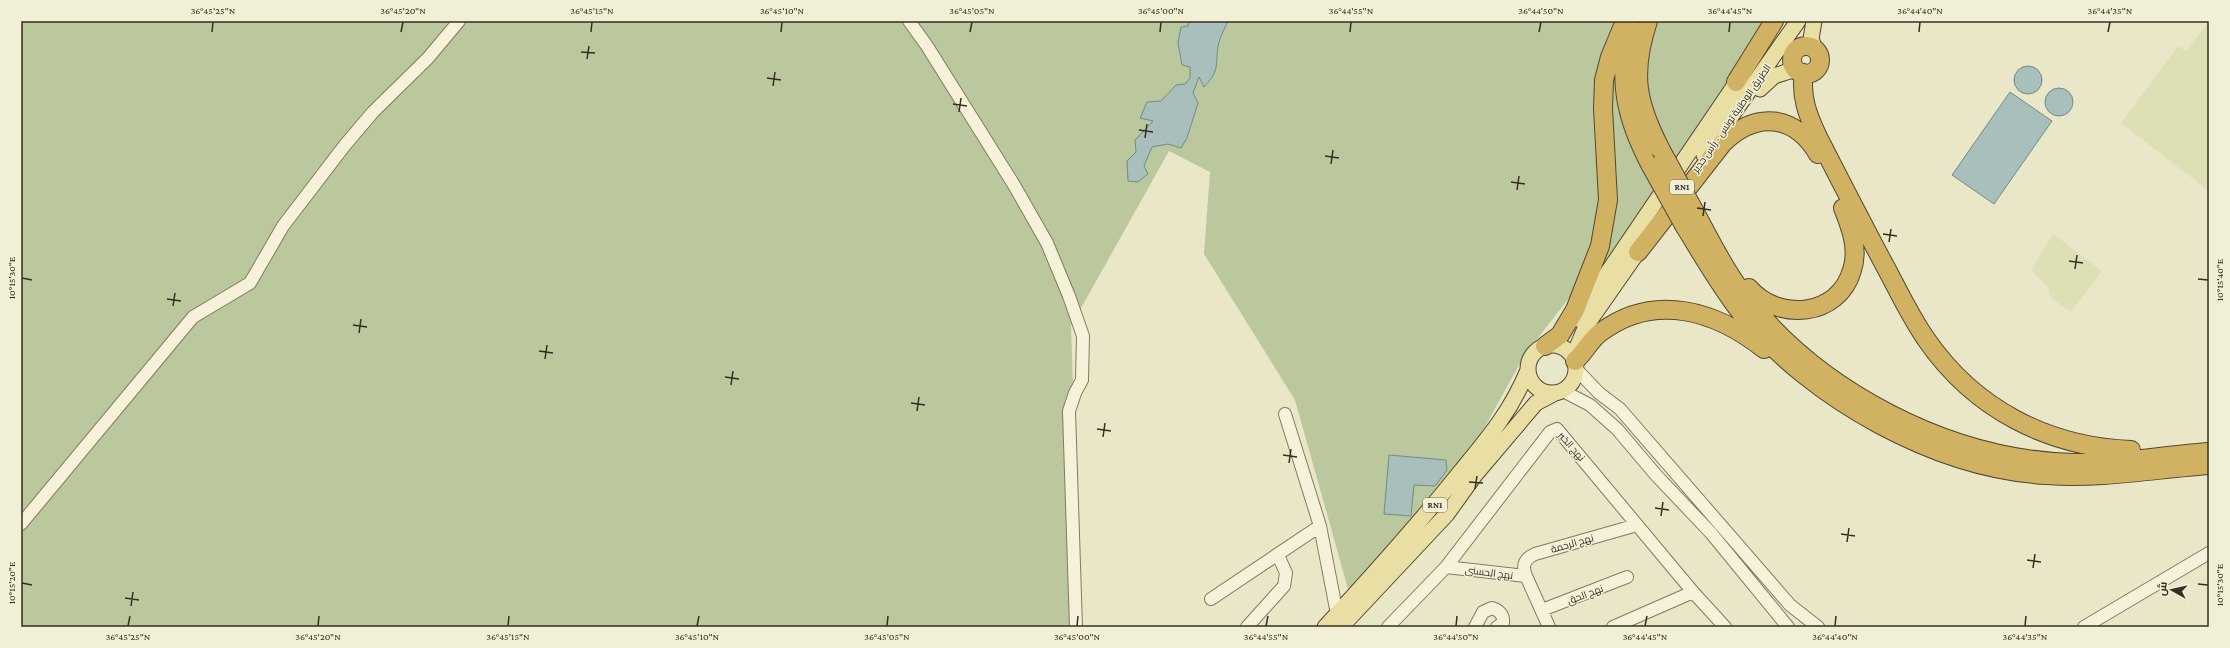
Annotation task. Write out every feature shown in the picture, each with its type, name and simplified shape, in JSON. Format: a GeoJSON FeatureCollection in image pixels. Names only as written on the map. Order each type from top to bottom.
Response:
{"type":"FeatureCollection","features":[{"type":"Feature","properties":{"kind":"highway"},"geometry":{"type":"LineString","coordinates":[[1550,345],[1560,335],[1575,310],[1600,246],[1608,200],[1603,108],[1604,80],[1610,57],[1625,21]]}},
{"type":"Feature","properties":{"kind":"highway"},"geometry":{"type":"LineString","coordinates":[[1633,21],[1624,60],[1624,86],[1631,122],[1651,166],[1690,219],[1710,240],[1752,291],[1764,302],[1782,309],[1801,310],[1821,305],[1840,291],[1853,270],[1854,245],[1852,229],[1823,164],[1807,139],[1789,125],[1774,121],[1749,124],[1732,134],[1706,164],[1668,215],[1638,252]]}},
{"type":"Feature","properties":{"kind":"highway"},"geometry":{"type":"LineString","coordinates":[[1648,21],[1639,56],[1639,91],[1647,123],[1661,150],[1712,272],[1743,314],[1778,351],[1825,390]]}},
{"type":"Feature","properties":{"kind":"highway"},"geometry":{"type":"LineString","coordinates":[[1655,21],[1646,53],[1644,79],[1646,94],[1661,150]]}},
{"type":"Feature","properties":{"kind":"highway"},"geometry":{"type":"LineString","coordinates":[[1736,82],[1774,21]]}},
{"type":"Feature","properties":{"kind":"highway"},"geometry":{"type":"LineString","coordinates":[[1814,49],[1819,54],[1819,63],[1814,70],[1800,71],[1804,102],[1818,137],[1914,320],[1927,341],[1950,369],[1987,401],[2017,421],[2045,434],[2073,443],[2209,465]]}},
{"type":"Feature","properties":{"kind":"highway"},"geometry":{"type":"LineString","coordinates":[[1710,240],[1741,291],[1780,335],[1810,361],[1853,393],[1906,422],[1958,442],[2037,460],[2094,463],[2179,459]]}},
{"type":"Feature","properties":{"kind":"highway"},"geometry":{"type":"LineString","coordinates":[[1575,362],[1595,337],[1622,320],[1647,312],[1682,310],[1700,314],[1732,327],[1796,372],[1873,421],[1905,436],[1962,458],[2004,469],[2046,475],[2076,476],[2109,475],[2209,452]]}},
{"type":"Feature","properties":{"kind":"main road","name":"الطريق الوطنية تونس - رأس جدير"},"geometry":{"type":"LineString","coordinates":[[1550,345],[1564,338],[1736,82],[1779,21]]}},
{"type":"Feature","properties":{"kind":"main road","name":"الطريق الوطنية تونس - رأس جدير"},"geometry":{"type":"LineString","coordinates":[[1575,362],[1586,326],[1798,21]]}},
{"type":"Feature","properties":{"kind":"main road"},"geometry":{"type":"LineString","coordinates":[[1814,21],[1812,39],[1814,49]]}},
{"type":"Feature","properties":{"kind":"main road"},"geometry":{"type":"LineString","coordinates":[[1744,100],[1774,76],[1800,71]]}},
{"type":"Feature","properties":{"kind":"main road"},"geometry":{"type":"LineString","coordinates":[[1550,345],[1565,349],[1575,362]]}},
{"type":"Feature","properties":{"kind":"main road","name":"RN1"},"geometry":{"type":"LineString","coordinates":[[1339,620],[1398,549],[1512,406],[1528,370],[1532,355],[1550,345]]}},
{"type":"Feature","properties":{"kind":"main road","name":"RN1"},"geometry":{"type":"LineString","coordinates":[[1325,627],[1339,620],[1447,514],[1476,474],[1536,403],[1559,392],[1571,384],[1575,362]]}},
{"type":"Feature","properties":{"kind":"main road"},"geometry":{"type":"LineString","coordinates":[[1528,370],[1531,381],[1539,390],[1559,392]]}},
{"type":"Feature","properties":{"kind":"street"},"geometry":{"type":"LineString","coordinates":[[21,524],[193,317],[250,283],[283,226],[345,145],[373,112],[428,58],[459,21]]}},
{"type":"Feature","properties":{"kind":"street"},"geometry":{"type":"LineString","coordinates":[[909,21],[927,46],[1014,185],[1047,243],[1084,336],[1082,380],[1075,393],[1069,411],[1076,627]]}},
{"type":"Feature","properties":{"kind":"street"},"geometry":{"type":"LineString","coordinates":[[1575,362],[1599,393],[1620,409],[1790,605],[1818,627]]}},
{"type":"Feature","properties":{"kind":"street"},"geometry":{"type":"LineString","coordinates":[[1559,392],[1590,405],[1617,429],[1656,475],[1710,533],[1788,627]]}},
{"type":"Feature","properties":{"kind":"street"},"geometry":{"type":"LineString","coordinates":[[1285,414],[1320,526],[1339,620]]}},
{"type":"Feature","properties":{"kind":"street","name":"نهج الخير"},"geometry":{"type":"LineString","coordinates":[[1388,627],[1446,567],[1550,432],[1554,429],[1562,434],[1693,592],[1725,627]]}},
{"type":"Feature","properties":{"kind":"street","name":"نهج الرحمة"},"geometry":{"type":"LineString","coordinates":[[1526,576],[1523,569],[1529,556],[1637,525]]}},
{"type":"Feature","properties":{"kind":"street"},"geometry":{"type":"LineString","coordinates":[[1211,599],[1320,526]]}},
{"type":"Feature","properties":{"kind":"street"},"geometry":{"type":"LineString","coordinates":[[2084,627],[2209,553]]}},
{"type":"Feature","properties":{"kind":"street"},"geometry":{"type":"LineString","coordinates":[[1247,627],[1284,586],[1286,573],[1278,555]]}},
{"type":"Feature","properties":{"kind":"street","name":"نهج الحسنى"},"geometry":{"type":"LineString","coordinates":[[1446,567],[1526,576],[1549,627]]}},
{"type":"Feature","properties":{"kind":"street","name":"نهج الحق"},"geometry":{"type":"LineString","coordinates":[[1542,610],[1627,577]]}},
{"type":"Feature","properties":{"kind":"street"},"geometry":{"type":"LineString","coordinates":[[1613,627],[1631,624],[1693,592]]}},
{"type":"Feature","properties":{"kind":"street"},"geometry":{"type":"LineString","coordinates":[[1475,627],[1483,612],[1492,608],[1500,613],[1503,618],[1503,623],[1497,627]]}},
{"type":"Feature","properties":{"kind":"green space"},"geometry":{"type":"Polygon","coordinates":[[[21,21],[1773,21],[1590,292],[1579,285],[1524,356],[1475,445],[1350,596],[1295,400],[1204,254],[1210,172],[1169,151],[1071,326],[1081,627],[21,627],[21,21]]]}},
{"type":"Feature","properties":{"kind":"green space"},"geometry":{"type":"Polygon","coordinates":[[[2209,21],[2209,191],[2121,123],[2178,46],[2186,51],[2209,21]]]}},
{"type":"Feature","properties":{"kind":"green space"},"geometry":{"type":"Polygon","coordinates":[[[2053,234],[2102,271],[2071,312],[2050,297],[2048,287],[2031,270],[2053,234]]]}},
{"type":"Feature","properties":{"kind":"water"},"geometry":{"type":"Polygon","coordinates":[[[1189,21],[1228,21],[1219,42],[1215,70],[1210,80],[1204,87],[1199,77],[1193,93],[1198,103],[1187,138],[1181,148],[1168,144],[1152,147],[1144,166],[1148,174],[1138,182],[1128,181],[1127,161],[1136,152],[1135,140],[1153,121],[1140,118],[1147,102],[1161,101],[1176,85],[1185,84],[1190,78],[1190,67],[1182,65],[1178,43],[1181,27],[1188,26],[1189,21]]]}},
{"type":"Feature","properties":{"kind":"water"},"geometry":{"type":"Polygon","coordinates":[[[2028,66],[2038,70],[2042,80],[2038,90],[2028,94],[2018,90],[2014,80],[2018,70],[2028,66]]]}},
{"type":"Feature","properties":{"kind":"water"},"geometry":{"type":"Polygon","coordinates":[[[2059,88],[2069,92],[2073,102],[2069,112],[2059,116],[2049,112],[2045,102],[2049,92],[2059,88]]]}},
{"type":"Feature","properties":{"kind":"water"},"geometry":{"type":"Polygon","coordinates":[[[2010,92],[2052,121],[1994,204],[1952,175],[2010,92]]]}},
{"type":"Feature","properties":{"kind":"water"},"geometry":{"type":"Polygon","coordinates":[[[1389,455],[1446,460],[1447,470],[1435,486],[1414,485],[1411,516],[1384,514],[1389,455]]]}}]}
